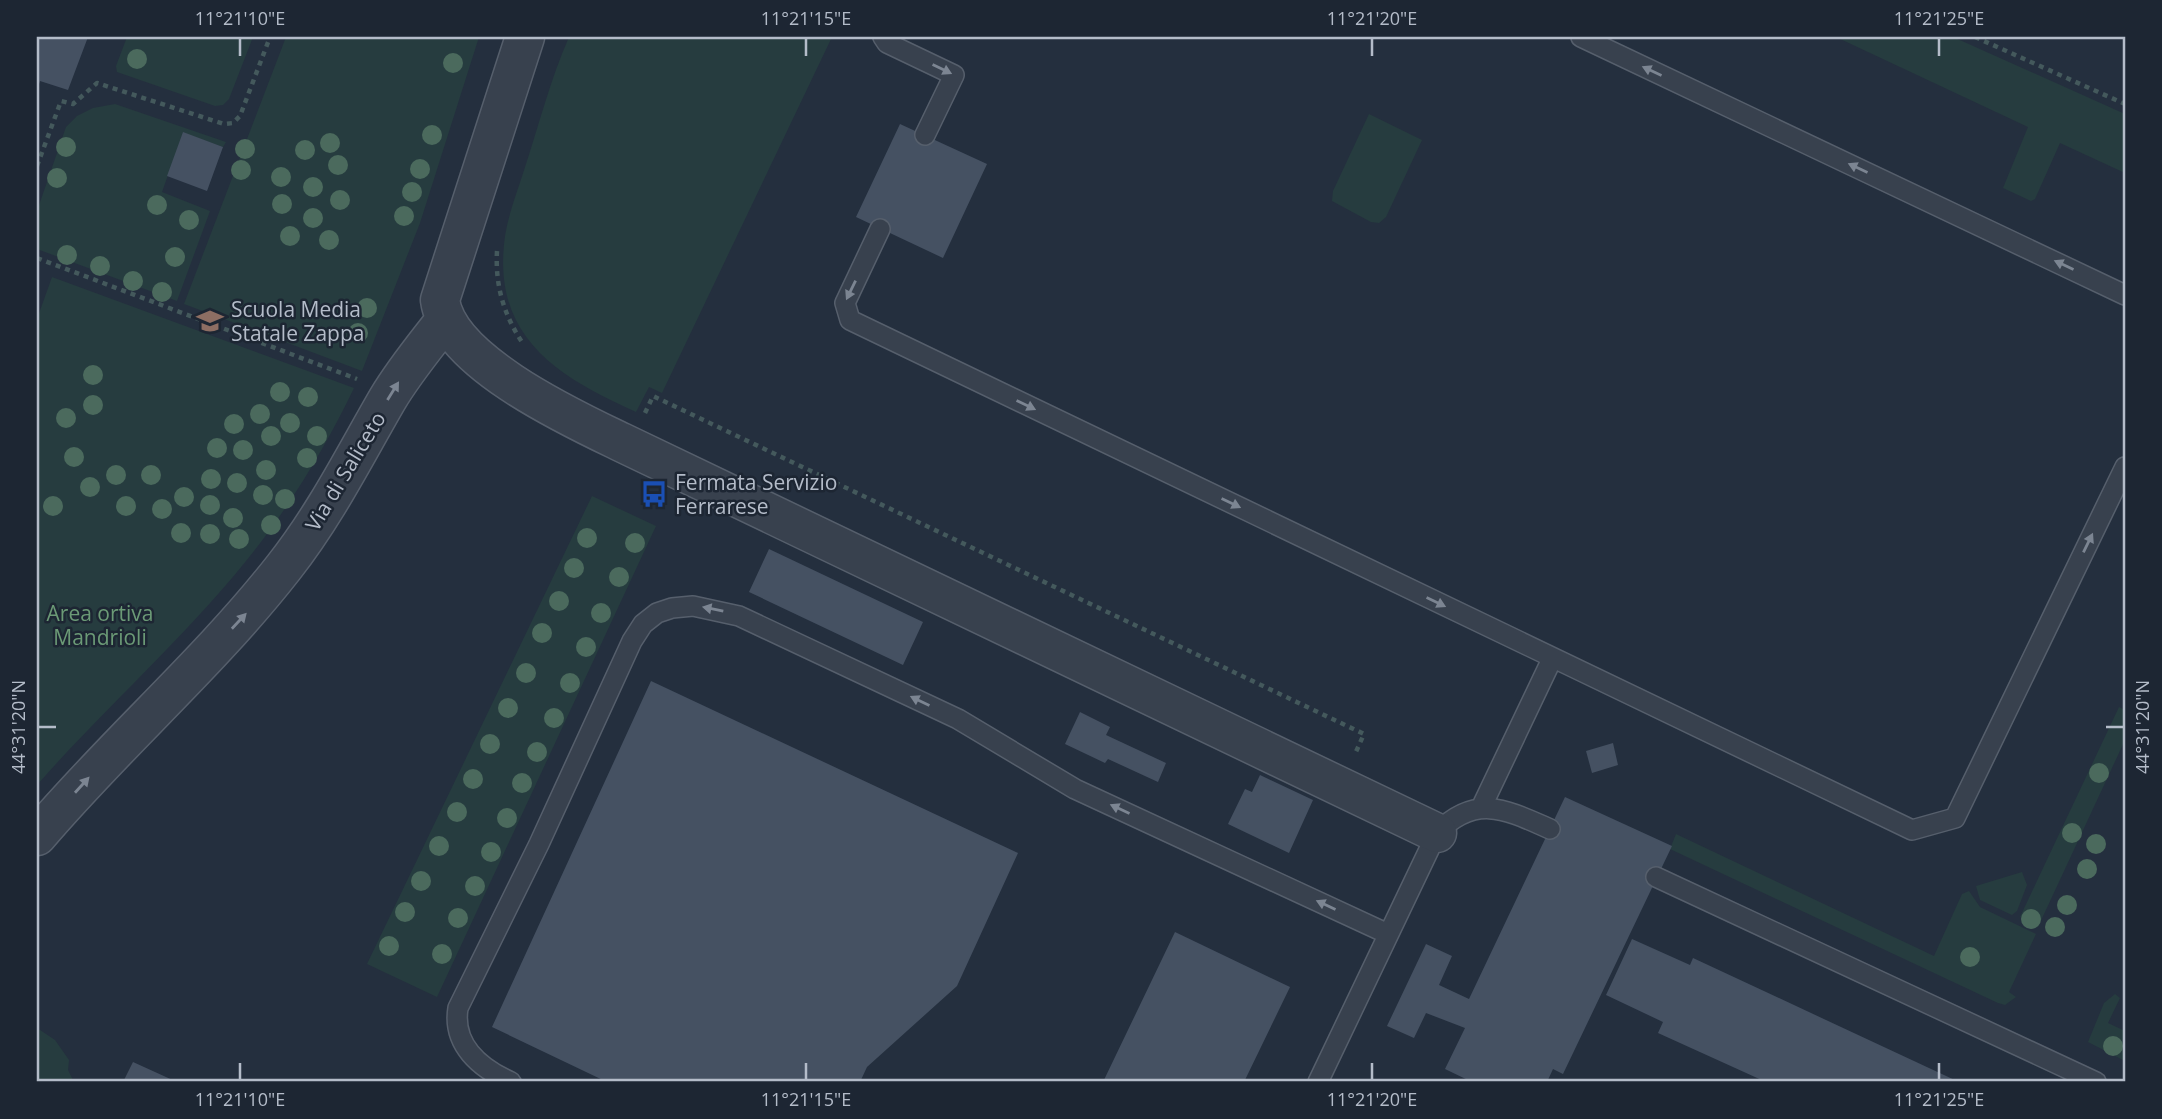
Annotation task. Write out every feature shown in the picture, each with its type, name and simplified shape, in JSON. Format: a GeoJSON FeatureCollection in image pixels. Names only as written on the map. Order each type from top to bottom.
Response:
{"type":"FeatureCollection","features":[{"type":"Feature","properties":{"kind":"street"},"geometry":{"type":"LineString","coordinates":[[525,37],[442,285],[440,300],[446,319],[471,351],[494,371],[555,410],[1437,833]]}},
{"type":"Feature","properties":{"kind":"street","name":"Via di Saliceto"},"geometry":{"type":"LineString","coordinates":[[37,836],[96,769],[243,617],[286,565],[334,494],[388,398],[446,319]]}},
{"type":"Feature","properties":{"kind":"lane"},"geometry":{"type":"LineString","coordinates":[[883,37],[887,43],[954,75],[925,135]]}},
{"type":"Feature","properties":{"kind":"lane"},"geometry":{"type":"LineString","coordinates":[[1581,37],[2125,295]]}},
{"type":"Feature","properties":{"kind":"lane"},"geometry":{"type":"LineString","coordinates":[[880,229],[845,303],[850,320],[1912,830],[1955,818],[2125,467]]}},
{"type":"Feature","properties":{"kind":"lane"},"geometry":{"type":"LineString","coordinates":[[511,1082],[483,1066],[464,1046],[456,1021],[458,1008],[539,844],[632,641],[643,624],[657,613],[672,608],[693,606],[717,609],[759,624],[958,719],[1076,789],[1388,934]]}},
{"type":"Feature","properties":{"kind":"lane"},"geometry":{"type":"LineString","coordinates":[[1481,808],[1552,659]]}},
{"type":"Feature","properties":{"kind":"lane"},"geometry":{"type":"LineString","coordinates":[[1318,1082],[1437,833],[1450,820],[1481,808],[1500,808],[1550,829]]}},
{"type":"Feature","properties":{"kind":"lane"},"geometry":{"type":"LineString","coordinates":[[1656,877],[2096,1082]]}},
{"type":"Feature","properties":{"kind":"path"},"geometry":{"type":"LineString","coordinates":[[37,166],[61,100],[73,104],[97,83],[224,124],[233,123],[240,116],[270,37]]}},
{"type":"Feature","properties":{"kind":"path"},"geometry":{"type":"LineString","coordinates":[[1975,37],[2125,104]]}},
{"type":"Feature","properties":{"kind":"path"},"geometry":{"type":"LineString","coordinates":[[497,246],[496,273],[502,301],[514,331],[528,350]]}},
{"type":"Feature","properties":{"kind":"path"},"geometry":{"type":"LineString","coordinates":[[37,258],[363,382]]}},
{"type":"Feature","properties":{"kind":"path"},"geometry":{"type":"LineString","coordinates":[[641,420],[653,396],[1364,734],[1340,785]]}},
{"type":"Feature","properties":{"kind":"green space"},"geometry":{"type":"Polygon","coordinates":[[[127,37],[253,37],[229,99],[223,105],[215,106],[117,72],[116,66],[127,37]]]}},
{"type":"Feature","properties":{"kind":"green space"},"geometry":{"type":"Polygon","coordinates":[[[286,37],[479,37],[420,223],[362,371],[184,304],[286,37]]]}},
{"type":"Feature","properties":{"kind":"green space"},"geometry":{"type":"Polygon","coordinates":[[[569,37],[832,37],[662,393],[649,387],[636,412],[580,383],[556,367],[535,348],[519,326],[508,301],[503,271],[507,227],[551,84],[569,37]]]}},
{"type":"Feature","properties":{"kind":"green space"},"geometry":{"type":"Polygon","coordinates":[[[1836,37],[1953,37],[2125,114],[2125,173],[2060,143],[2035,199],[2031,201],[2003,188],[2028,127],[1836,37]]]}},
{"type":"Feature","properties":{"kind":"green space"},"geometry":{"type":"Polygon","coordinates":[[[115,104],[226,142],[223,147],[183,133],[162,192],[210,211],[177,301],[37,249],[37,211],[66,127],[77,116],[93,108],[115,104]]]}},
{"type":"Feature","properties":{"kind":"green space"},"geometry":{"type":"Polygon","coordinates":[[[1369,114],[1422,140],[1386,217],[1379,223],[1371,222],[1332,201],[1333,191],[1369,114]]]}},
{"type":"Feature","properties":{"kind":"green space","name":"Area ortiva Mandrioli"},"geometry":{"type":"Polygon","coordinates":[[[52,277],[354,388],[301,484],[238,571],[37,785],[37,319],[52,277]]]}},
{"type":"Feature","properties":{"kind":"green space"},"geometry":{"type":"Polygon","coordinates":[[[592,496],[656,526],[437,997],[367,964],[592,496]]]}},
{"type":"Feature","properties":{"kind":"green space"},"geometry":{"type":"Polygon","coordinates":[[[2119,707],[2125,710],[2125,740],[2038,927],[2020,917],[2119,707]]]}},
{"type":"Feature","properties":{"kind":"green space"},"geometry":{"type":"Polygon","coordinates":[[[1676,834],[1934,956],[1962,894],[1969,891],[1980,907],[2036,934],[2009,992],[2016,997],[2005,1005],[1998,1003],[1670,849],[1676,834]]]}},
{"type":"Feature","properties":{"kind":"green space"},"geometry":{"type":"Polygon","coordinates":[[[2022,872],[2027,885],[2017,911],[2012,915],[1980,900],[1976,886],[2022,872]]]}},
{"type":"Feature","properties":{"kind":"green space"},"geometry":{"type":"Polygon","coordinates":[[[2115,994],[2120,998],[2108,1023],[2125,1031],[2125,1061],[2088,1042],[2104,1003],[2115,994]]]}},
{"type":"Feature","properties":{"kind":"green space"},"geometry":{"type":"Polygon","coordinates":[[[37,1028],[55,1040],[69,1060],[68,1070],[74,1082],[37,1082],[37,1028]]]}},
{"type":"Feature","properties":{"kind":"building"},"geometry":{"type":"Polygon","coordinates":[[[37,37],[88,37],[68,90],[40,81],[37,90],[37,37]]]}},
{"type":"Feature","properties":{"kind":"building"},"geometry":{"type":"Polygon","coordinates":[[[900,124],[987,164],[943,258],[856,217],[900,124]]]}},
{"type":"Feature","properties":{"kind":"building"},"geometry":{"type":"Polygon","coordinates":[[[183,132],[223,147],[207,191],[167,176],[183,132]]]}},
{"type":"Feature","properties":{"kind":"building"},"geometry":{"type":"Polygon","coordinates":[[[769,549],[923,622],[903,665],[749,592],[769,549]]]}},
{"type":"Feature","properties":{"kind":"building"},"geometry":{"type":"Polygon","coordinates":[[[651,681],[1018,853],[957,986],[867,1067],[860,1082],[607,1082],[492,1027],[651,681]]]}},
{"type":"Feature","properties":{"kind":"building"},"geometry":{"type":"Polygon","coordinates":[[[1080,712],[1110,727],[1106,735],[1166,763],[1158,782],[1108,759],[1105,763],[1065,744],[1080,712]]]}},
{"type":"Feature","properties":{"kind":"building"},"geometry":{"type":"Polygon","coordinates":[[[1613,743],[1618,765],[1592,773],[1586,751],[1613,743]]]}},
{"type":"Feature","properties":{"kind":"building"},"geometry":{"type":"Polygon","coordinates":[[[1260,775],[1313,800],[1289,853],[1228,824],[1245,789],[1252,792],[1260,775]]]}},
{"type":"Feature","properties":{"kind":"building"},"geometry":{"type":"Polygon","coordinates":[[[1565,797],[1672,846],[1563,1074],[1553,1069],[1547,1082],[1472,1082],[1445,1069],[1465,1028],[1426,1013],[1414,1038],[1387,1026],[1426,944],[1452,956],[1439,985],[1469,999],[1565,797]]]}},
{"type":"Feature","properties":{"kind":"building"},"geometry":{"type":"Polygon","coordinates":[[[1175,932],[1290,987],[1244,1082],[1103,1082],[1175,932]]]}},
{"type":"Feature","properties":{"kind":"building"},"geometry":{"type":"Polygon","coordinates":[[[1632,939],[1690,965],[1693,958],[1959,1082],[1766,1082],[1658,1033],[1663,1022],[1606,995],[1632,939]]]}},
{"type":"Feature","properties":{"kind":"building"},"geometry":{"type":"Polygon","coordinates":[[[133,1062],[177,1082],[123,1082],[133,1062]]]}},
{"type":"Feature","properties":{"kind":"place","name":"Scuola Media Statale Zappa"},"geometry":{"type":"Point","coordinates":[210,321]}},
{"type":"Feature","properties":{"kind":"place","name":"Fermata Servizio Ferrarese"},"geometry":{"type":"Point","coordinates":[654,494]}}]}
